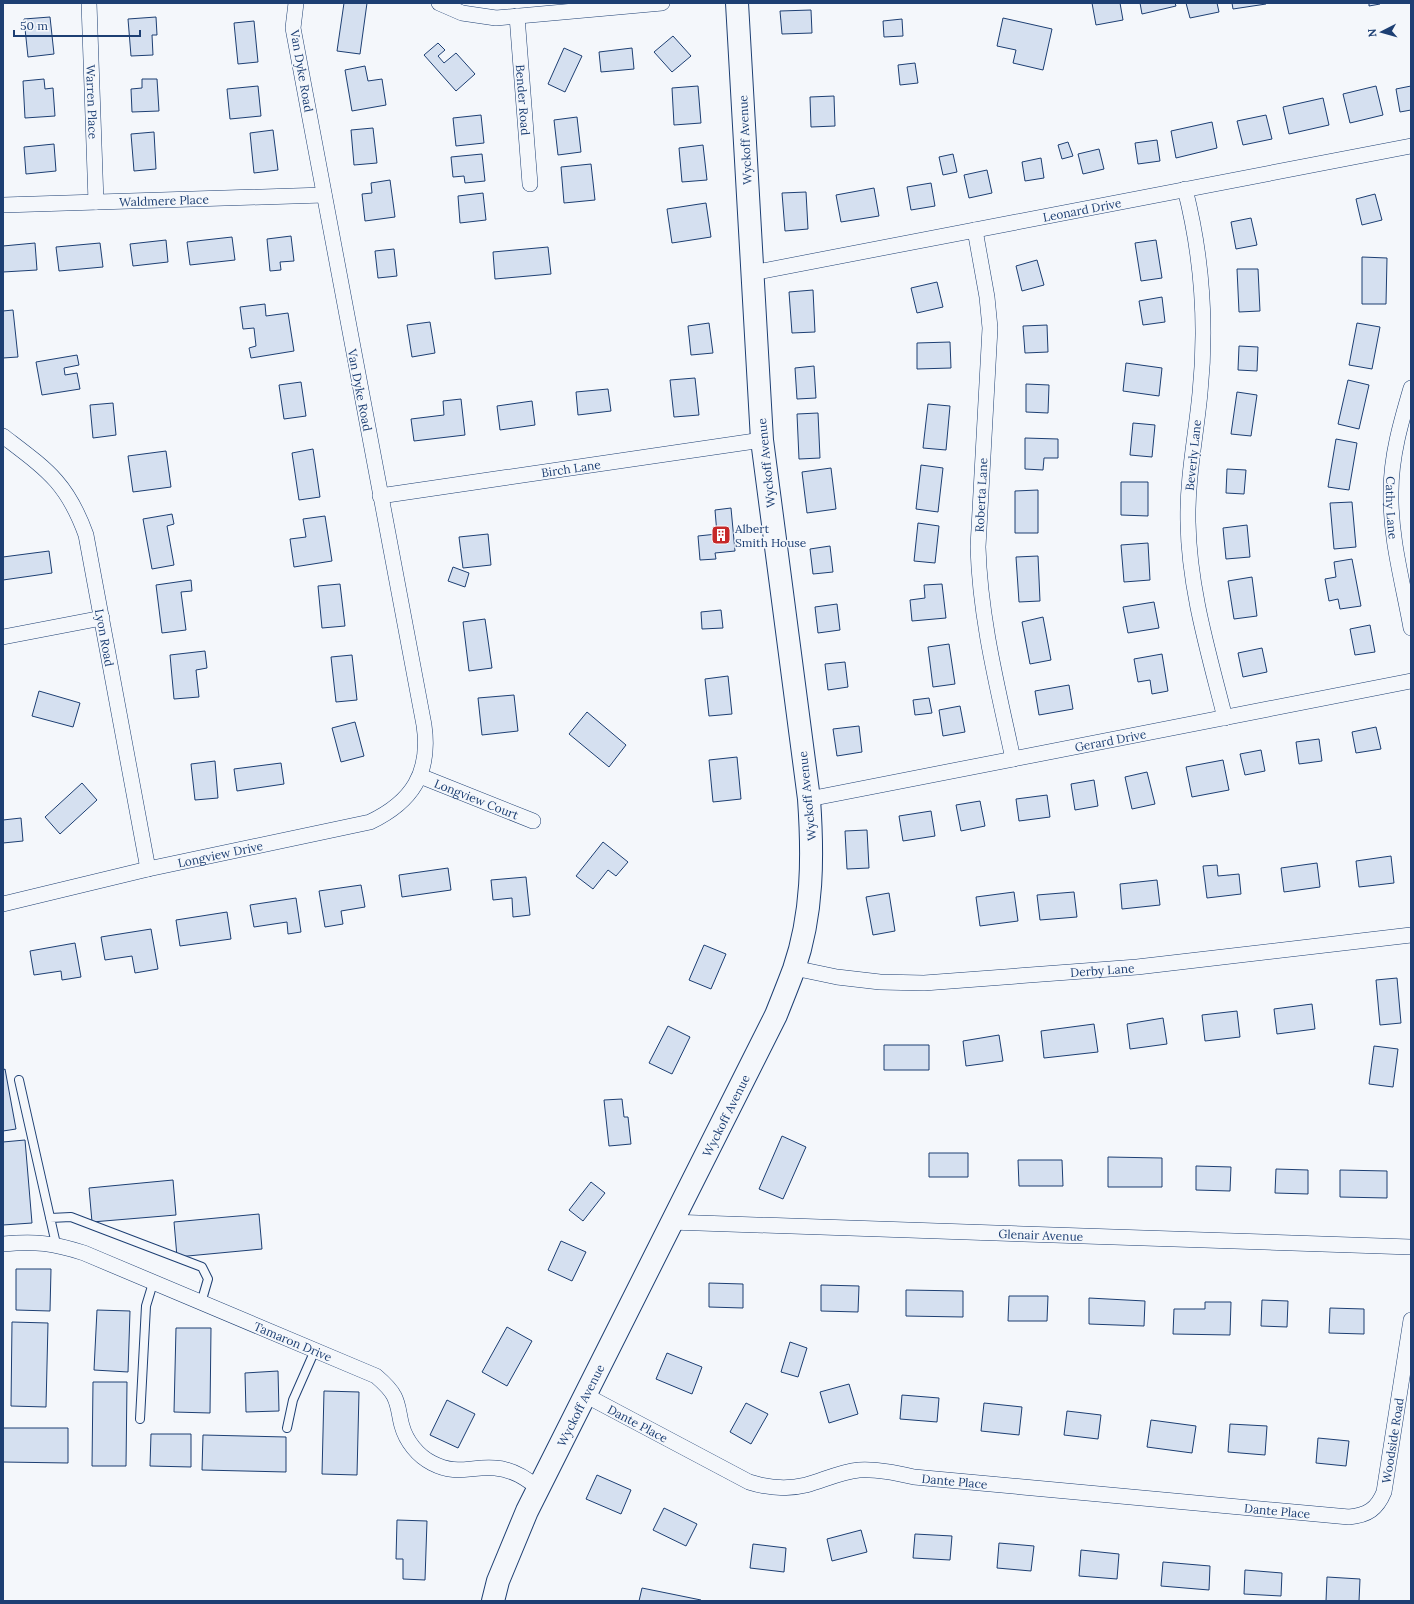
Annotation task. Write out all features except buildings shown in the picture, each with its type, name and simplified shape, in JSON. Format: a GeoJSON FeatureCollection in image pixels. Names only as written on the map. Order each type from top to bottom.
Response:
{"type":"FeatureCollection","features":[{"type":"Feature","properties":{"kind":"main road","name":"Wyckoff Avenue"},"geometry":{"type":"LineString","coordinates":[[493,1601],[498,1581],[538,1488],[670,1222],[776,1015],[794,968],[805,925],[811,885],[812,844],[809,799],[762,440],[737,3]]}},
{"type":"Feature","properties":{"kind":"street","name":"Warren Place"},"geometry":{"type":"LineString","coordinates":[[88,3],[96,202]]}},
{"type":"Feature","properties":{"kind":"street","name":"Van Dyke Road"},"geometry":{"type":"LineString","coordinates":[[296,3],[293,28],[425,733],[425,759],[420,776]]}},
{"type":"Feature","properties":{"kind":"street"},"geometry":{"type":"LineString","coordinates":[[439,3],[462,13],[485,18],[662,3]]}},
{"type":"Feature","properties":{"kind":"street","name":"Bender Road"},"geometry":{"type":"LineString","coordinates":[[517,16],[530,184]]}},
{"type":"Feature","properties":{"kind":"street","name":"Leonard Drive"},"geometry":{"type":"LineString","coordinates":[[752,273],[1411,146]]}},
{"type":"Feature","properties":{"kind":"street","name":"Beverly Lane"},"geometry":{"type":"LineString","coordinates":[[1185,189],[1195,228],[1203,308],[1202,372],[1188,480],[1188,523],[1191,569],[1200,619],[1225,718]]}},
{"type":"Feature","properties":{"kind":"street","name":"Waldmere Place"},"geometry":{"type":"LineString","coordinates":[[3,205],[324,195]]}},
{"type":"Feature","properties":{"kind":"street","name":"Roberta Lane"},"geometry":{"type":"LineString","coordinates":[[975,230],[987,297],[990,328],[978,547],[979,583],[984,626],[1013,759]]}},
{"type":"Feature","properties":{"kind":"street","name":"Cathy Lane"},"geometry":{"type":"LineString","coordinates":[[1411,388],[1399,429],[1393,463],[1391,492],[1393,531],[1411,628]]}},
{"type":"Feature","properties":{"kind":"street","name":"Lyon Road"},"geometry":{"type":"LineString","coordinates":[[3,436],[46,469],[63,488],[77,510],[86,535],[148,869]]}},
{"type":"Feature","properties":{"kind":"street","name":"Birch Lane"},"geometry":{"type":"LineString","coordinates":[[380,496],[762,440]]}},
{"type":"Feature","properties":{"kind":"street"},"geometry":{"type":"LineString","coordinates":[[3,637],[102,618]]}},
{"type":"Feature","properties":{"kind":"street","name":"Gerard Drive"},"geometry":{"type":"LineString","coordinates":[[809,799],[1411,682]]}},
{"type":"Feature","properties":{"kind":"street","name":"Longview Court"},"geometry":{"type":"LineString","coordinates":[[420,776],[533,822]]}},
{"type":"Feature","properties":{"kind":"street","name":"Longview Drive"},"geometry":{"type":"LineString","coordinates":[[3,904],[148,869],[370,822],[388,814],[401,803],[412,790],[420,776]]}},
{"type":"Feature","properties":{"kind":"street","name":"Derby Lane"},"geometry":{"type":"LineString","coordinates":[[794,968],[837,977],[880,982],[924,983],[1137,967],[1411,935]]}},
{"type":"Feature","properties":{"kind":"street","name":"Glenair Avenue"},"geometry":{"type":"LineString","coordinates":[[670,1222],[1411,1247]]}},
{"type":"Feature","properties":{"kind":"street","name":"Tamaron Drive"},"geometry":{"type":"LineString","coordinates":[[3,1244],[29,1241],[56,1244],[84,1253],[376,1376],[386,1384],[394,1396],[402,1427],[408,1441],[419,1454],[431,1463],[446,1469],[462,1471],[494,1468],[510,1471],[526,1478],[538,1488]]}},
{"type":"Feature","properties":{"kind":"street","name":"Woodside Road"},"geometry":{"type":"LineString","coordinates":[[1350,1517],[1361,1516],[1372,1511],[1380,1502],[1384,1492],[1411,1320]]}},
{"type":"Feature","properties":{"kind":"street","name":"Dante Place"},"geometry":{"type":"LineString","coordinates":[[584,1395],[749,1482],[768,1487],[786,1488],[806,1485],[836,1474],[859,1470],[886,1471],[914,1477],[1350,1517]]}},
{"type":"Feature","properties":{"kind":"lane"},"geometry":{"type":"LineString","coordinates":[[19,1080],[56,1244]]}},
{"type":"Feature","properties":{"kind":"lane"},"geometry":{"type":"LineString","coordinates":[[50,1218],[71,1217],[202,1267],[208,1279],[201,1303]]}},
{"type":"Feature","properties":{"kind":"lane"},"geometry":{"type":"LineString","coordinates":[[140,1419],[146,1306],[153,1283]]}},
{"type":"Feature","properties":{"kind":"lane"},"geometry":{"type":"LineString","coordinates":[[287,1428],[293,1400],[315,1350]]}},
{"type":"Feature","properties":{"kind":"place","name":"Albert Smith House"},"geometry":{"type":"Point","coordinates":[721,535]}}]}
